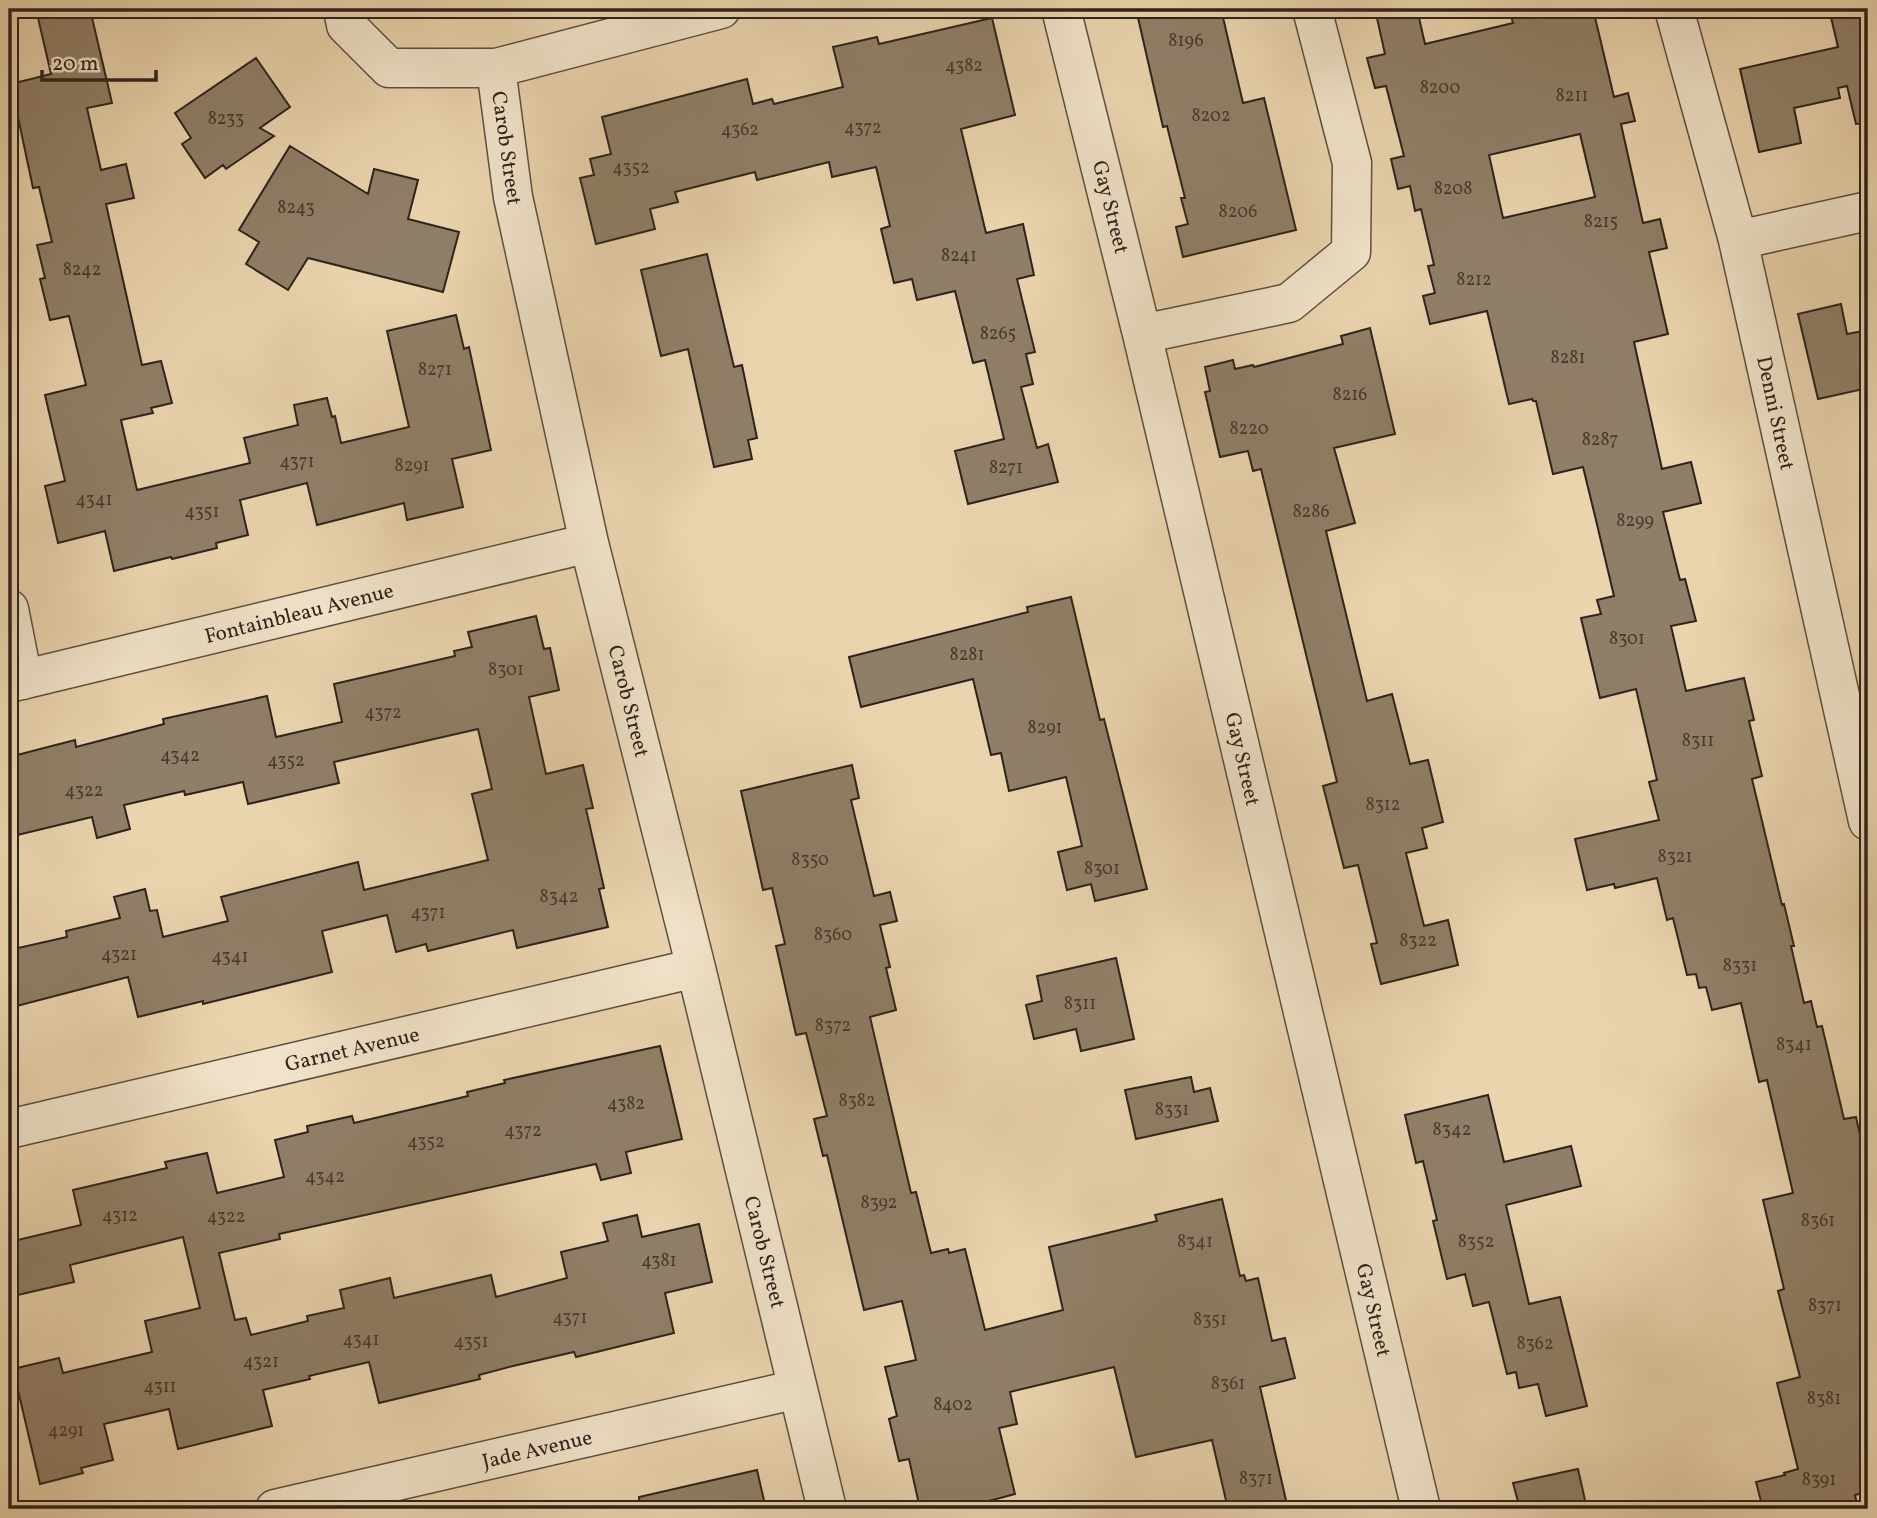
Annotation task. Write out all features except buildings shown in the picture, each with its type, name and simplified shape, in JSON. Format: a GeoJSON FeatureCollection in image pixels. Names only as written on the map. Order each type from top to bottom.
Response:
{"type":"FeatureCollection","features":[{"type":"Feature","properties":{"kind":"street","name":"Carob Street"},"geometry":{"type":"LineString","coordinates":[[343,9],[346,25],[389,68],[496,68],[513,197],[589,543],[696,968],[827,1509]]}},
{"type":"Feature","properties":{"kind":"street"},"geometry":{"type":"LineString","coordinates":[[496,68],[721,9]]}},
{"type":"Feature","properties":{"kind":"street","name":"Gay Street"},"geometry":{"type":"LineString","coordinates":[[1061,9],[1142,334],[1421,1509]]}},
{"type":"Feature","properties":{"kind":"street"},"geometry":{"type":"LineString","coordinates":[[1142,334],[1289,303],[1351,252],[1352,163],[1312,9]]}},
{"type":"Feature","properties":{"kind":"street","name":"Denni Street"},"geometry":{"type":"LineString","coordinates":[[1674,9],[1738,240],[1868,821]]}},
{"type":"Feature","properties":{"kind":"street"},"geometry":{"type":"LineString","coordinates":[[1738,240],[1868,211]]}},
{"type":"Feature","properties":{"kind":"street","name":"Fontainbleau Avenue"},"geometry":{"type":"LineString","coordinates":[[16,682],[589,543]]}},
{"type":"Feature","properties":{"kind":"street"},"geometry":{"type":"LineString","coordinates":[[9,610],[16,682]]}},
{"type":"Feature","properties":{"kind":"street","name":"Garnet Avenue"},"geometry":{"type":"LineString","coordinates":[[9,1129],[696,968]]}},
{"type":"Feature","properties":{"kind":"street","name":"Jade Avenue"},"geometry":{"type":"LineString","coordinates":[[275,1509],[798,1389]]}}]}
